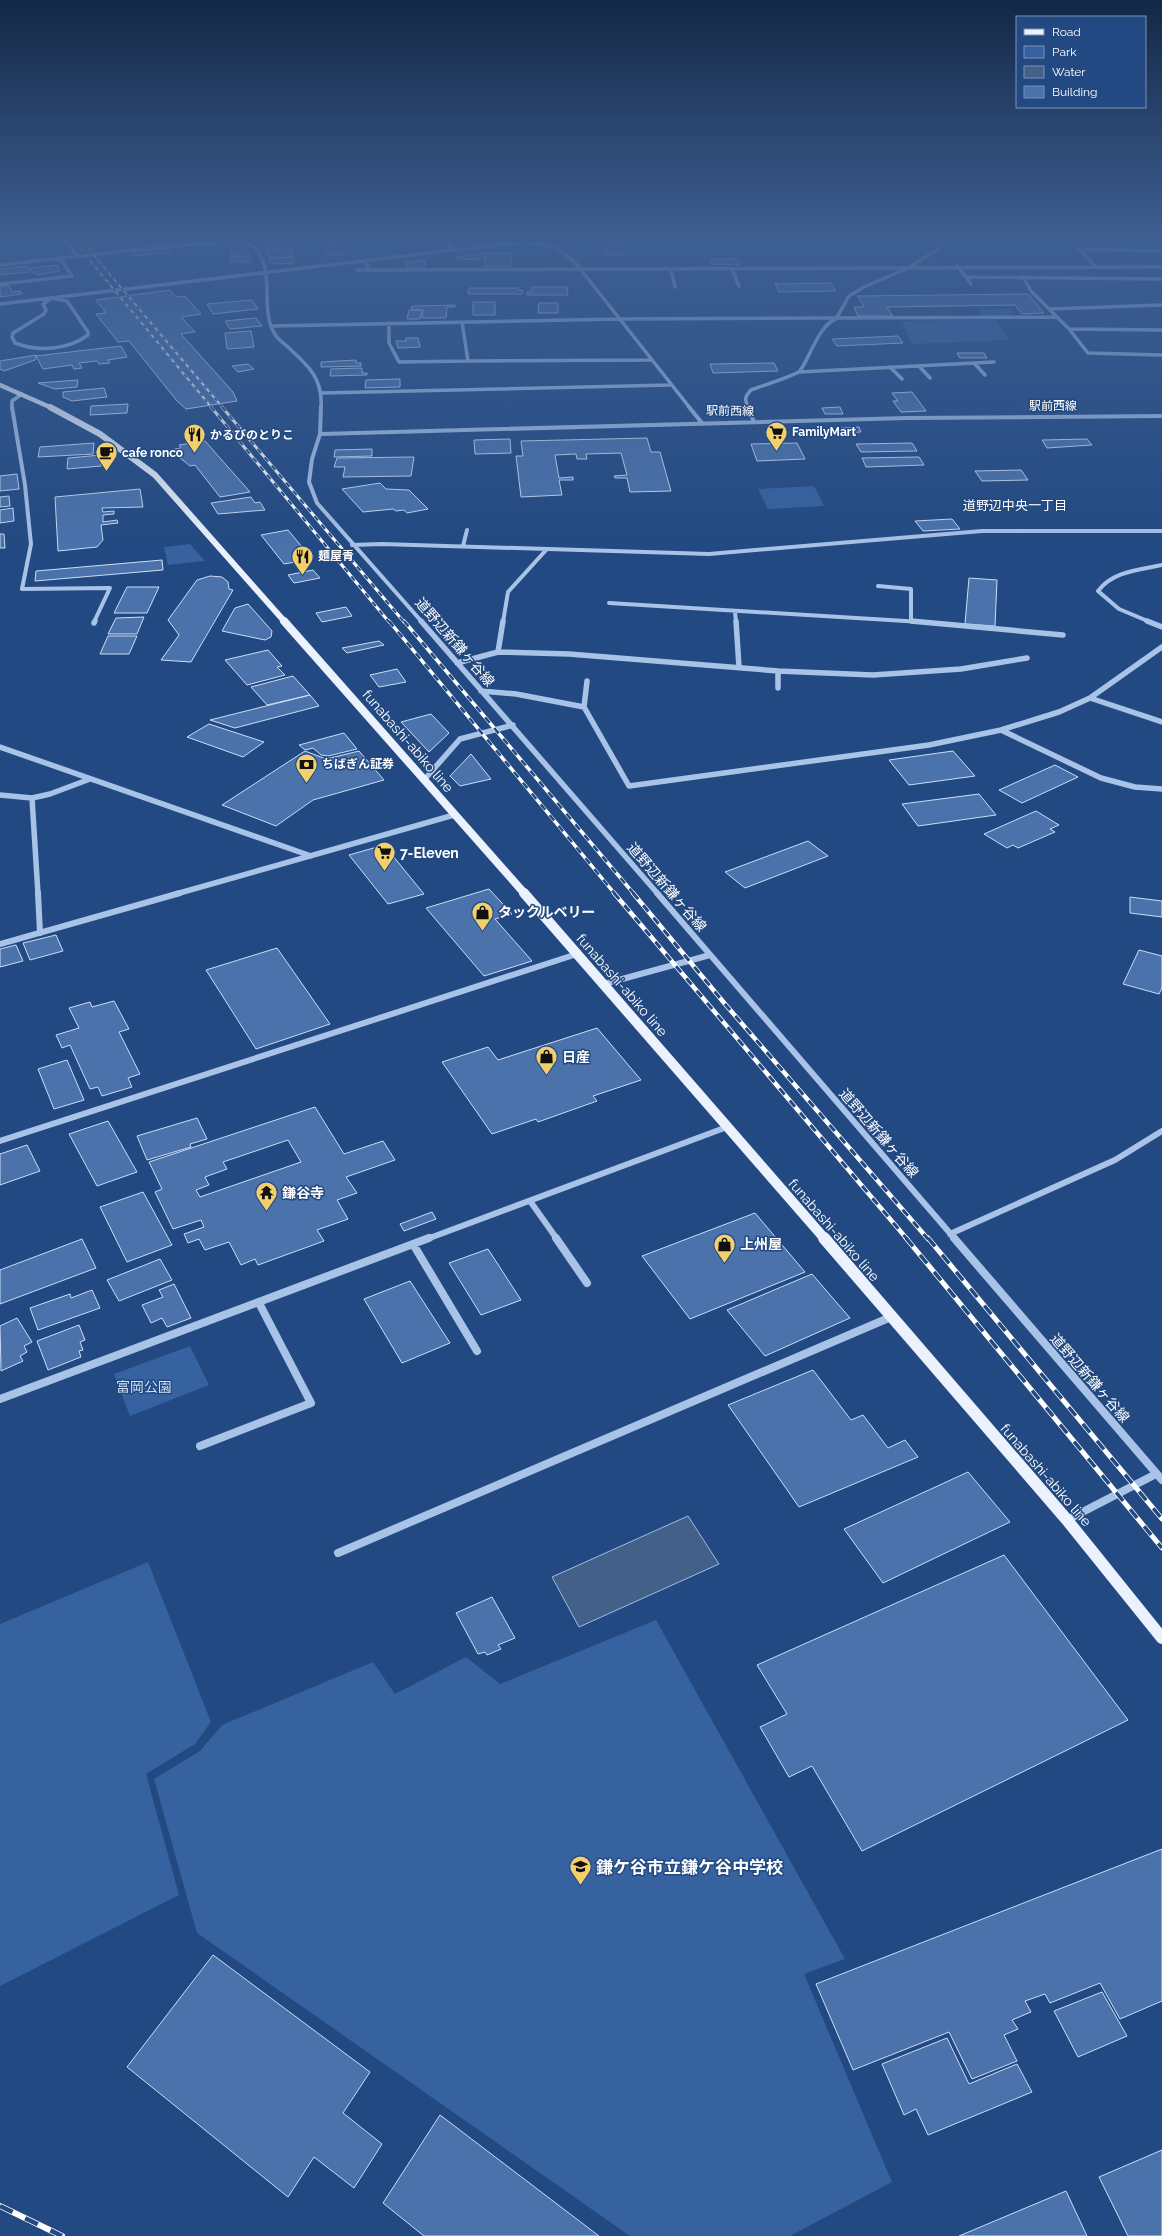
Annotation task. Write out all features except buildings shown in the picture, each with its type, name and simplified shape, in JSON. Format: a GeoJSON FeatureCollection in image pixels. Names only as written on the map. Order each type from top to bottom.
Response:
{"type":"FeatureCollection","features":[{"type":"Feature","properties":{"kind":"main road","name":"funabashi-abiko line"},"geometry":{"type":"LineString","coordinates":[[0,385],[83,423],[126,451],[155,475],[604,984],[1067,1520],[1162,1638]]}},
{"type":"Feature","properties":{"kind":"street"},"geometry":{"type":"LineString","coordinates":[[16,343],[31,348],[70,343]]}},
{"type":"Feature","properties":{"kind":"street","name":"道野辺新鎌ヶ谷線"},"geometry":{"type":"LineString","coordinates":[[284,343],[303,360],[314,373],[322,393],[320,434],[312,459],[309,482],[317,503],[352,545],[513,726],[1159,1477]]}},
{"type":"Feature","properties":{"kind":"street"},"geometry":{"type":"LineString","coordinates":[[389,343],[399,362],[651,360]]}},
{"type":"Feature","properties":{"kind":"street"},"geometry":{"type":"LineString","coordinates":[[465,343],[468,361]]}},
{"type":"Feature","properties":{"kind":"street","name":"駅前西線"},"geometry":{"type":"LineString","coordinates":[[638,343],[702,423],[1162,416]]}},
{"type":"Feature","properties":{"kind":"street"},"geometry":{"type":"LineString","coordinates":[[799,372],[815,343]]}},
{"type":"Feature","properties":{"kind":"street"},"geometry":{"type":"LineString","coordinates":[[1081,343],[1088,353],[1162,355]]}},
{"type":"Feature","properties":{"kind":"street"},"geometry":{"type":"LineString","coordinates":[[754,422],[745,400],[746,395],[751,390],[799,372],[994,362]]}},
{"type":"Feature","properties":{"kind":"street"},"geometry":{"type":"LineString","coordinates":[[974,363],[985,375]]}},
{"type":"Feature","properties":{"kind":"street"},"geometry":{"type":"LineString","coordinates":[[919,366],[930,378]]}},
{"type":"Feature","properties":{"kind":"street"},"geometry":{"type":"LineString","coordinates":[[890,367],[902,379]]}},
{"type":"Feature","properties":{"kind":"street"},"geometry":{"type":"LineString","coordinates":[[322,393],[670,384]]}},
{"type":"Feature","properties":{"kind":"street"},"geometry":{"type":"LineString","coordinates":[[22,394],[12,401],[11,404],[25,485],[31,544],[22,589],[110,588],[94,623]]}},
{"type":"Feature","properties":{"kind":"street"},"geometry":{"type":"LineString","coordinates":[[320,434],[702,423]]}},
{"type":"Feature","properties":{"kind":"street"},"geometry":{"type":"LineString","coordinates":[[463,546],[468,530]]}},
{"type":"Feature","properties":{"kind":"street"},"geometry":{"type":"LineString","coordinates":[[352,545],[463,546],[587,552],[710,554],[982,531],[1162,531]]}},
{"type":"Feature","properties":{"kind":"street"},"geometry":{"type":"LineString","coordinates":[[498,652],[508,592],[525,571],[547,549]]}},
{"type":"Feature","properties":{"kind":"street"},"geometry":{"type":"LineString","coordinates":[[1162,565],[1115,576],[1103,583],[1098,591],[1105,600],[1114,607],[1162,627]]}},
{"type":"Feature","properties":{"kind":"street"},"geometry":{"type":"LineString","coordinates":[[878,586],[911,589],[911,621]]}},
{"type":"Feature","properties":{"kind":"street"},"geometry":{"type":"LineString","coordinates":[[609,603],[735,612],[911,621],[1063,635]]}},
{"type":"Feature","properties":{"kind":"street"},"geometry":{"type":"LineString","coordinates":[[735,612],[739,667]]}},
{"type":"Feature","properties":{"kind":"street"},"geometry":{"type":"LineString","coordinates":[[587,680],[584,707],[629,786],[929,745],[1001,730],[1059,712],[1090,698],[1162,647]]}},
{"type":"Feature","properties":{"kind":"street"},"geometry":{"type":"LineString","coordinates":[[457,663],[498,652],[569,654],[778,671],[873,675],[961,669],[1027,658]]}},
{"type":"Feature","properties":{"kind":"street"},"geometry":{"type":"LineString","coordinates":[[778,671],[778,688]]}},
{"type":"Feature","properties":{"kind":"street"},"geometry":{"type":"LineString","coordinates":[[481,691],[516,694],[584,707]]}},
{"type":"Feature","properties":{"kind":"street"},"geometry":{"type":"LineString","coordinates":[[1090,698],[1162,722]]}},
{"type":"Feature","properties":{"kind":"street"},"geometry":{"type":"LineString","coordinates":[[424,780],[460,738],[513,726]]}},
{"type":"Feature","properties":{"kind":"street"},"geometry":{"type":"LineString","coordinates":[[1001,730],[1101,778],[1135,787],[1162,789]]}},
{"type":"Feature","properties":{"kind":"street"},"geometry":{"type":"LineString","coordinates":[[0,747],[311,856]]}},
{"type":"Feature","properties":{"kind":"street"},"geometry":{"type":"LineString","coordinates":[[0,795],[32,798],[50,794],[90,779]]}},
{"type":"Feature","properties":{"kind":"street"},"geometry":{"type":"LineString","coordinates":[[32,798],[40,933]]}},
{"type":"Feature","properties":{"kind":"street"},"geometry":{"type":"LineString","coordinates":[[0,944],[454,814]]}},
{"type":"Feature","properties":{"kind":"street"},"geometry":{"type":"LineString","coordinates":[[0,1141],[577,954]]}},
{"type":"Feature","properties":{"kind":"street"},"geometry":{"type":"LineString","coordinates":[[604,984],[710,955]]}},
{"type":"Feature","properties":{"kind":"street"},"geometry":{"type":"LineString","coordinates":[[0,1399],[727,1127]]}},
{"type":"Feature","properties":{"kind":"street"},"geometry":{"type":"LineString","coordinates":[[950,1234],[1115,1160],[1162,1131]]}},
{"type":"Feature","properties":{"kind":"street"},"geometry":{"type":"LineString","coordinates":[[530,1201],[587,1283]]}},
{"type":"Feature","properties":{"kind":"street"},"geometry":{"type":"LineString","coordinates":[[413,1244],[477,1351]]}},
{"type":"Feature","properties":{"kind":"street"},"geometry":{"type":"LineString","coordinates":[[200,1446],[312,1403],[258,1303]]}},
{"type":"Feature","properties":{"kind":"street"},"geometry":{"type":"LineString","coordinates":[[338,1553],[891,1317]]}},
{"type":"Feature","properties":{"kind":"street"},"geometry":{"type":"LineString","coordinates":[[1067,1520],[1159,1477]]}},
{"type":"Feature","properties":{"kind":"green space"},"geometry":{"type":"Polygon","coordinates":[[[814,486],[824,506],[768,509],[758,489],[814,486]]]}},
{"type":"Feature","properties":{"kind":"green space"},"geometry":{"type":"Polygon","coordinates":[[[190,544],[205,561],[168,565],[164,547],[190,544]]]}},
{"type":"Feature","properties":{"kind":"green space","name":"富岡公園"},"geometry":{"type":"Polygon","coordinates":[[[190,1346],[209,1385],[130,1416],[114,1374],[190,1346]]]}},
{"type":"Feature","properties":{"kind":"green space"},"geometry":{"type":"Polygon","coordinates":[[[148,1562],[211,1722],[195,1744],[146,1774],[179,1895],[0,1986],[0,1624],[148,1562]]]}},
{"type":"Feature","properties":{"kind":"green space"},"geometry":{"type":"Polygon","coordinates":[[[656,1620],[845,1959],[804,1974],[892,2182],[790,2236],[630,2236],[197,1933],[154,1779],[200,1751],[222,1725],[373,1662],[395,1694],[466,1657],[500,1684],[656,1620]]]}},
{"type":"Feature","properties":{"kind":"water"},"geometry":{"type":"Polygon","coordinates":[[[688,1516],[719,1564],[579,1627],[552,1577],[688,1516]]]}},
{"type":"Feature","properties":{"kind":"railway"},"geometry":{"type":"LineString","coordinates":[[158,343],[212,408]]}},
{"type":"Feature","properties":{"kind":"railway"},"geometry":{"type":"LineString","coordinates":[[168,343],[223,408]]}},
{"type":"Feature","properties":{"kind":"railway"},"geometry":{"type":"LineString","coordinates":[[211,407],[389,622]]}},
{"type":"Feature","properties":{"kind":"railway"},"geometry":{"type":"LineString","coordinates":[[222,407],[404,622]]}},
{"type":"Feature","properties":{"kind":"railway"},"geometry":{"type":"LineString","coordinates":[[389,621],[615,894]]}},
{"type":"Feature","properties":{"kind":"railway"},"geometry":{"type":"LineString","coordinates":[[404,621],[634,894]]}},
{"type":"Feature","properties":{"kind":"railway"},"geometry":{"type":"LineString","coordinates":[[614,893],[907,1239]]}},
{"type":"Feature","properties":{"kind":"railway"},"geometry":{"type":"LineString","coordinates":[[633,893],[725,1004],[928,1239]]}},
{"type":"Feature","properties":{"kind":"railway"},"geometry":{"type":"LineString","coordinates":[[906,1238],[1162,1548]]}},
{"type":"Feature","properties":{"kind":"railway"},"geometry":{"type":"LineString","coordinates":[[928,1238],[1162,1519]]}},
{"type":"Feature","properties":{"kind":"railway"},"geometry":{"type":"LineString","coordinates":[[0,2206],[62,2236]]}},
{"type":"Feature","properties":{"kind":"place","name":"FamilyMart"},"geometry":{"type":"Point","coordinates":[777,452]}},
{"type":"Feature","properties":{"kind":"place","name":"かるびのとりこ"},"geometry":{"type":"Point","coordinates":[194,454]}},
{"type":"Feature","properties":{"kind":"place","name":"cafe ronco"},"geometry":{"type":"Point","coordinates":[107,472]}},
{"type":"Feature","properties":{"kind":"place","name":"麺屋青"},"geometry":{"type":"Point","coordinates":[302,576]}},
{"type":"Feature","properties":{"kind":"place","name":"ちばぎん証券"},"geometry":{"type":"Point","coordinates":[306,784]}},
{"type":"Feature","properties":{"kind":"place","name":"7-Eleven"},"geometry":{"type":"Point","coordinates":[384,872]}},
{"type":"Feature","properties":{"kind":"place","name":"タックルベリー"},"geometry":{"type":"Point","coordinates":[483,932]}},
{"type":"Feature","properties":{"kind":"place","name":"日産"},"geometry":{"type":"Point","coordinates":[547,1076]}},
{"type":"Feature","properties":{"kind":"place","name":"鎌谷寺"},"geometry":{"type":"Point","coordinates":[267,1212]}},
{"type":"Feature","properties":{"kind":"place","name":"上州屋"},"geometry":{"type":"Point","coordinates":[725,1264]}},
{"type":"Feature","properties":{"kind":"place","name":"鎌ケ谷市立鎌ケ谷中学校"},"geometry":{"type":"Point","coordinates":[581,1886]}},
{"type":"Feature","properties":{"kind":"district","name":"道野辺中央一丁目"},"geometry":{"type":"Point","coordinates":[1015,505]}}]}
